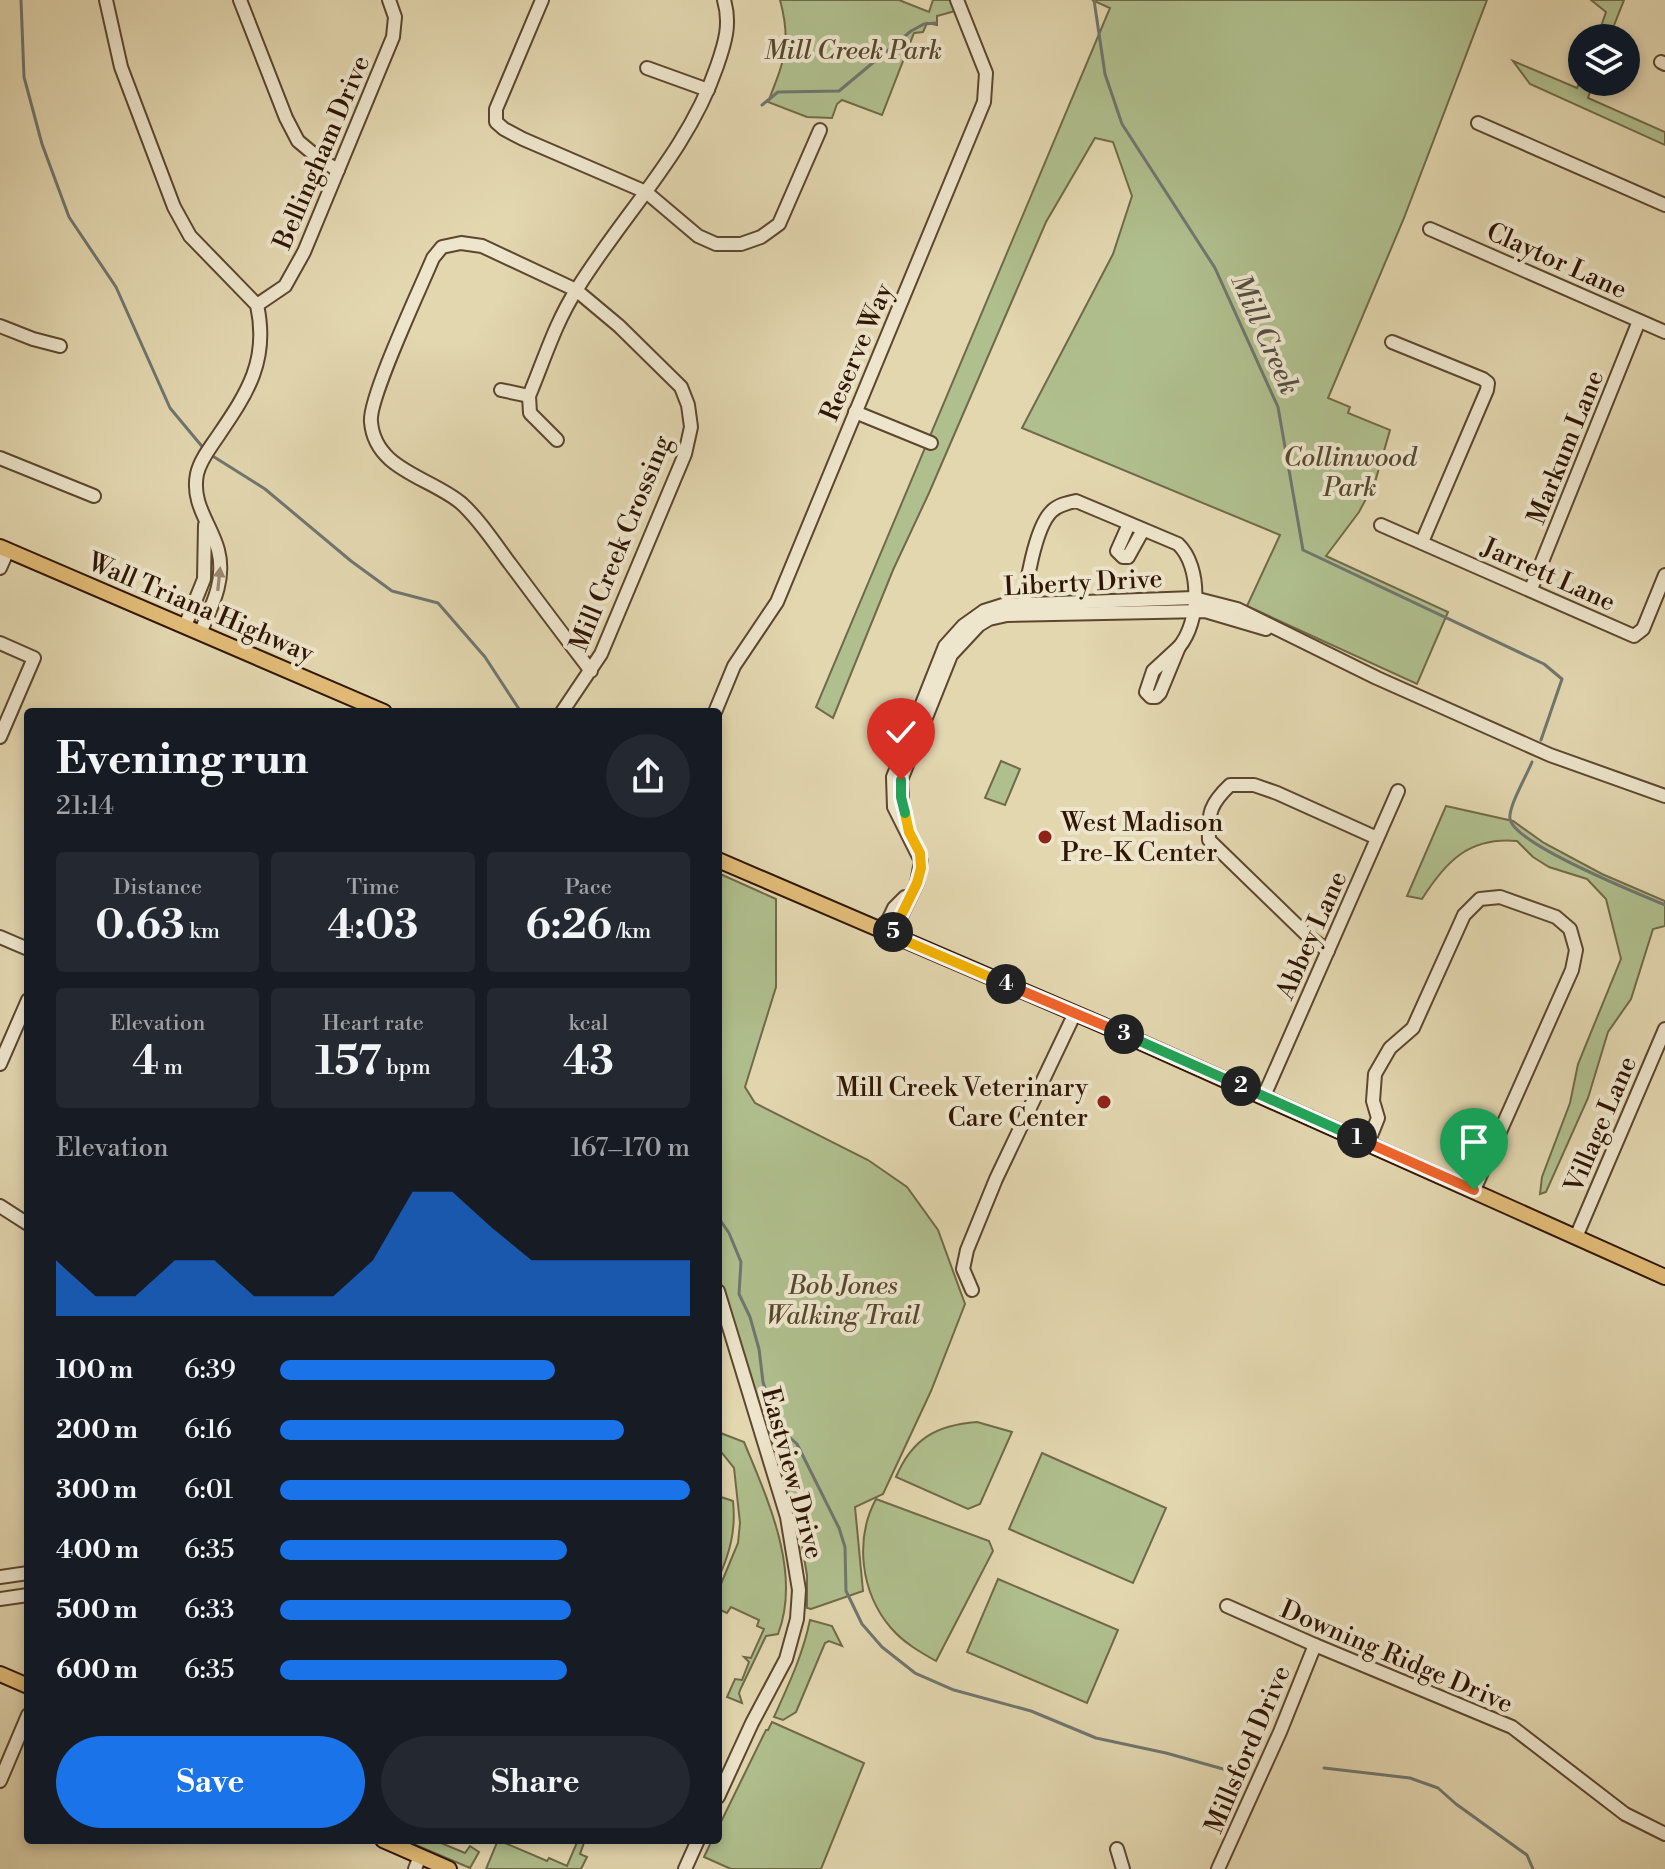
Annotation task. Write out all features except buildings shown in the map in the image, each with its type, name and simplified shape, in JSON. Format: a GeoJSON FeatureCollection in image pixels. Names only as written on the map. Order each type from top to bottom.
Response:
{"type":"FeatureCollection","features":[{"type":"Feature","properties":{"kind":"main road","name":"Wall Triana Highway"},"geometry":{"type":"LineString","coordinates":[[4,549],[375,708]]}},
{"type":"Feature","properties":{"kind":"main road"},"geometry":{"type":"LineString","coordinates":[[722,862],[1264,1096],[1665,1277]]}},
{"type":"Feature","properties":{"kind":"main road"},"geometry":{"type":"LineString","coordinates":[[0,1674],[24,1684]]}},
{"type":"Feature","properties":{"kind":"main road"},"geometry":{"type":"LineString","coordinates":[[389,1844],[418,1863],[449,1869]]}},
{"type":"Feature","properties":{"kind":"street"},"geometry":{"type":"LineString","coordinates":[[106,0],[121,67],[174,207],[190,236],[257,305],[262,336],[257,367],[244,397],[200,463],[197,494],[205,525],[218,551],[220,572],[216,597],[200,633]]}},
{"type":"Feature","properties":{"kind":"street"},"geometry":{"type":"LineString","coordinates":[[240,0],[280,104],[298,141],[338,170]]}},
{"type":"Feature","properties":{"kind":"street","name":"Bellingham Drive"},"geometry":{"type":"LineString","coordinates":[[257,305],[291,279],[393,37],[395,17],[389,0]]}},
{"type":"Feature","properties":{"kind":"street"},"geometry":{"type":"LineString","coordinates":[[542,0],[496,109],[496,122],[523,139],[646,192],[691,230],[716,244],[741,244],[761,237],[779,224],[820,130]]}},
{"type":"Feature","properties":{"kind":"street"},"geometry":{"type":"LineString","coordinates":[[557,440],[530,413],[529,396],[576,290],[689,130],[708,90],[726,39],[729,15],[724,0]]}},
{"type":"Feature","properties":{"kind":"street","name":"Reserve Way"},"geometry":{"type":"LineString","coordinates":[[717,708],[734,666],[777,602],[984,102],[986,73],[957,0]]}},
{"type":"Feature","properties":{"kind":"street"},"geometry":{"type":"LineString","coordinates":[[647,68],[708,90]]}},
{"type":"Feature","properties":{"kind":"street"},"geometry":{"type":"LineString","coordinates":[[1478,123],[1665,205]]}},
{"type":"Feature","properties":{"kind":"street","name":"Claytor Lane"},"geometry":{"type":"LineString","coordinates":[[1430,229],[1665,332]]}},
{"type":"Feature","properties":{"kind":"street","name":"Mill Creek Crossing"},"geometry":{"type":"LineString","coordinates":[[565,708],[591,671],[659,520],[685,454],[691,427],[688,405],[681,387],[619,326],[576,290],[482,246],[461,243],[442,247],[433,258],[377,393],[370,418],[373,435],[382,453],[396,466],[415,474],[461,503],[485,530],[591,671]]}},
{"type":"Feature","properties":{"kind":"street","name":"Markum Lane"},"geometry":{"type":"LineString","coordinates":[[1531,589],[1639,321]]}},
{"type":"Feature","properties":{"kind":"street"},"geometry":{"type":"LineString","coordinates":[[0,326],[60,346]]}},
{"type":"Feature","properties":{"kind":"street"},"geometry":{"type":"LineString","coordinates":[[1392,342],[1488,383],[1422,542]]}},
{"type":"Feature","properties":{"kind":"street"},"geometry":{"type":"LineString","coordinates":[[501,390],[529,396]]}},
{"type":"Feature","properties":{"kind":"street"},"geometry":{"type":"LineString","coordinates":[[855,412],[931,443]]}},
{"type":"Feature","properties":{"kind":"street"},"geometry":{"type":"LineString","coordinates":[[0,458],[94,496]]}},
{"type":"Feature","properties":{"kind":"street"},"geometry":{"type":"LineString","coordinates":[[1024,609],[1030,561],[1051,511],[1076,501],[1178,544],[1184,550],[1194,576],[1193,604],[1187,637],[1179,647]]}},
{"type":"Feature","properties":{"kind":"street"},"geometry":{"type":"LineString","coordinates":[[1129,524],[1117,551],[1123,557],[1132,553],[1143,530]]}},
{"type":"Feature","properties":{"kind":"street"},"geometry":{"type":"LineString","coordinates":[[185,626],[204,579],[205,525]]}},
{"type":"Feature","properties":{"kind":"street","name":"Jarrett Lane"},"geometry":{"type":"LineString","coordinates":[[1381,525],[1634,636],[1643,629],[1665,575]]}},
{"type":"Feature","properties":{"kind":"street"},"geometry":{"type":"LineString","coordinates":[[0,568],[4,549]]}},
{"type":"Feature","properties":{"kind":"street","name":"Liberty Drive"},"geometry":{"type":"LineString","coordinates":[[887,933],[894,908],[911,893],[920,875],[921,861],[894,807],[891,783],[945,646],[963,626],[984,611],[1003,605],[1024,609],[1193,604],[1237,609],[1550,755],[1665,796]]}},
{"type":"Feature","properties":{"kind":"street"},"geometry":{"type":"LineString","coordinates":[[0,643],[34,658],[0,737]]}},
{"type":"Feature","properties":{"kind":"street"},"geometry":{"type":"LineString","coordinates":[[1328,951],[1309,937],[1209,840],[1208,820],[1214,800],[1230,785],[1254,785],[1377,838]]}},
{"type":"Feature","properties":{"kind":"street","name":"Abbey Lane"},"geometry":{"type":"LineString","coordinates":[[1264,1096],[1398,791]]}},
{"type":"Feature","properties":{"kind":"street"},"geometry":{"type":"LineString","coordinates":[[1368,1143],[1378,1118],[1373,1101],[1375,1074],[1390,1048],[1413,1028],[1464,915],[1480,899],[1500,897],[1556,917],[1570,929],[1576,950],[1572,970],[1474,1190]]}},
{"type":"Feature","properties":{"kind":"street"},"geometry":{"type":"LineString","coordinates":[[0,937],[24,947]]}},
{"type":"Feature","properties":{"kind":"street"},"geometry":{"type":"LineString","coordinates":[[0,1064],[24,1009]]}},
{"type":"Feature","properties":{"kind":"street"},"geometry":{"type":"LineString","coordinates":[[972,1290],[963,1269],[967,1250],[996,1179],[1075,1013]]}},
{"type":"Feature","properties":{"kind":"street","name":"Village Lane"},"geometry":{"type":"LineString","coordinates":[[1576,1237],[1665,1029]]}},
{"type":"Feature","properties":{"kind":"street"},"geometry":{"type":"LineString","coordinates":[[0,1206],[24,1221]]}},
{"type":"Feature","properties":{"kind":"street","name":"Eastview Drive"},"geometry":{"type":"LineString","coordinates":[[722,1304],[787,1517],[798,1571],[797,1619],[786,1659],[722,1788]]}},
{"type":"Feature","properties":{"kind":"street"},"geometry":{"type":"LineString","coordinates":[[0,1577],[24,1574]]}},
{"type":"Feature","properties":{"kind":"street"},"geometry":{"type":"LineString","coordinates":[[0,1599],[24,1596]]}},
{"type":"Feature","properties":{"kind":"street","name":"Downing Ridge Drive"},"geometry":{"type":"LineString","coordinates":[[1227,1606],[1512,1727],[1625,1814],[1665,1834]]}},
{"type":"Feature","properties":{"kind":"street","name":"Millsford Drive"},"geometry":{"type":"LineString","coordinates":[[1218,1869],[1280,1732],[1315,1645]]}},
{"type":"Feature","properties":{"kind":"street"},"geometry":{"type":"LineString","coordinates":[[0,1781],[24,1724]]}},
{"type":"Feature","properties":{"kind":"street"},"geometry":{"type":"LineString","coordinates":[[685,1869],[696,1844]]}},
{"type":"Feature","properties":{"kind":"street"},"geometry":{"type":"LineString","coordinates":[[1117,1849],[1123,1869]]}},
{"type":"Feature","properties":{"kind":"green space","name":"Mill Creek Park"},"geometry":{"type":"Polygon","coordinates":[[[780,0],[899,0],[929,12],[933,0],[951,0],[955,11],[937,16],[937,25],[927,23],[923,32],[914,33],[882,115],[842,100],[837,104],[832,118],[807,117],[768,102],[786,41],[780,0]]]}},
{"type":"Feature","properties":{"kind":"green space","name":"Collinwood Park"},"geometry":{"type":"Polygon","coordinates":[[[1092,0],[1487,0],[1404,218],[1328,398],[1350,407],[1348,413],[1390,430],[1375,482],[1359,512],[1326,556],[1448,612],[1417,684],[1247,606],[1280,535],[1022,428],[1113,254],[1132,196],[1113,142],[1095,138],[1046,222],[893,570],[833,718],[816,707],[1110,8],[1092,0]]]}},
{"type":"Feature","properties":{"kind":"green space"},"geometry":{"type":"Polygon","coordinates":[[[1591,0],[1624,0],[1615,24],[1602,24],[1606,12],[1591,0]]]}},
{"type":"Feature","properties":{"kind":"green space"},"geometry":{"type":"Polygon","coordinates":[[[1513,61],[1568,84],[1568,96],[1589,96],[1665,132],[1665,145],[1530,84],[1513,61]]]}},
{"type":"Feature","properties":{"kind":"green space"},"geometry":{"type":"Polygon","coordinates":[[[1001,761],[1020,769],[1005,805],[985,798],[1001,761]]]}},
{"type":"Feature","properties":{"kind":"green space"},"geometry":{"type":"Polygon","coordinates":[[[1446,806],[1513,821],[1544,843],[1602,874],[1665,901],[1665,926],[1653,929],[1631,999],[1608,1032],[1588,1098],[1546,1192],[1540,1194],[1542,1177],[1570,1103],[1578,1064],[1621,959],[1606,899],[1587,879],[1549,867],[1517,841],[1485,843],[1460,854],[1440,873],[1422,899],[1407,896],[1446,806]]]}},
{"type":"Feature","properties":{"kind":"green space","name":"Bob Jones Walking Trail"},"geometry":{"type":"Polygon","coordinates":[[[722,875],[776,899],[776,987],[745,1087],[755,1103],[868,1160],[907,1187],[938,1230],[965,1304],[931,1391],[883,1494],[855,1507],[863,1591],[807,1608],[807,1575],[801,1540],[722,1293],[722,875]]]}},
{"type":"Feature","properties":{"kind":"green space"},"geometry":{"type":"Polygon","coordinates":[[[977,1422],[1012,1432],[980,1504],[968,1509],[896,1477],[910,1453],[927,1436],[949,1427],[977,1422]]]}},
{"type":"Feature","properties":{"kind":"green space"},"geometry":{"type":"Polygon","coordinates":[[[722,1434],[744,1442],[779,1536],[786,1586],[778,1634],[766,1636],[739,1693],[742,1703],[727,1697],[735,1679],[742,1680],[749,1662],[744,1657],[751,1658],[764,1629],[757,1626],[759,1620],[731,1607],[727,1613],[722,1611],[722,1581],[738,1543],[740,1523],[734,1468],[722,1453],[722,1434]]]}},
{"type":"Feature","properties":{"kind":"green space"},"geometry":{"type":"Polygon","coordinates":[[[1042,1453],[1166,1508],[1133,1583],[1009,1529],[1042,1453]]]}},
{"type":"Feature","properties":{"kind":"green space"},"geometry":{"type":"Polygon","coordinates":[[[722,1497],[733,1501],[734,1512],[722,1570],[722,1497]]]}},
{"type":"Feature","properties":{"kind":"green space"},"geometry":{"type":"Polygon","coordinates":[[[876,1499],[989,1541],[993,1551],[936,1661],[912,1647],[891,1628],[867,1583],[863,1549],[869,1515],[876,1499]]]}},
{"type":"Feature","properties":{"kind":"green space"},"geometry":{"type":"Polygon","coordinates":[[[998,1579],[1118,1630],[1087,1703],[967,1652],[998,1579]]]}},
{"type":"Feature","properties":{"kind":"green space"},"geometry":{"type":"Polygon","coordinates":[[[810,1620],[832,1626],[842,1646],[829,1641],[825,1643],[796,1712],[783,1720],[774,1717],[799,1658],[810,1620]]]}},
{"type":"Feature","properties":{"kind":"green space"},"geometry":{"type":"Polygon","coordinates":[[[772,1722],[864,1763],[821,1869],[731,1869],[704,1857],[710,1844],[722,1844],[722,1820],[772,1722]]]}},
{"type":"Feature","properties":{"kind":"green space"},"geometry":{"type":"Polygon","coordinates":[[[413,1844],[444,1844],[465,1853],[470,1846],[479,1852],[470,1868],[413,1844]]]}},
{"type":"Feature","properties":{"kind":"green space"},"geometry":{"type":"Polygon","coordinates":[[[496,1844],[507,1844],[567,1866],[576,1844],[584,1844],[580,1854],[587,1857],[581,1869],[486,1869],[496,1844]]]}},
{"type":"Feature","properties":{"kind":"waterway"},"geometry":{"type":"LineString","coordinates":[[21,0],[24,77],[42,144],[69,217],[116,287],[170,408],[205,450]]}},
{"type":"Feature","properties":{"kind":"waterway","name":"Mill Creek"},"geometry":{"type":"LineString","coordinates":[[1094,0],[1105,74],[1122,124],[1215,268],[1278,407],[1303,550],[1544,664],[1562,679],[1541,740]]}},
{"type":"Feature","properties":{"kind":"waterway"},"geometry":{"type":"LineString","coordinates":[[762,105],[778,92],[839,91],[911,31],[924,24],[936,23]]}},
{"type":"Feature","properties":{"kind":"waterway"},"geometry":{"type":"LineString","coordinates":[[211,455],[265,489],[392,591],[438,603],[485,657],[518,708]]}},
{"type":"Feature","properties":{"kind":"waterway","name":"Mill Creek"},"geometry":{"type":"LineString","coordinates":[[1532,762],[1510,814],[1517,829],[1579,867],[1665,905]]}},
{"type":"Feature","properties":{"kind":"waterway"},"geometry":{"type":"LineString","coordinates":[[722,1223],[741,1262],[739,1294],[750,1317],[759,1349],[763,1382],[776,1425],[797,1444],[839,1528],[845,1547],[846,1591],[862,1624],[882,1647],[915,1673],[954,1690],[1031,1711],[1096,1738],[1241,1774]]}},
{"type":"Feature","properties":{"kind":"waterway"},"geometry":{"type":"LineString","coordinates":[[1324,1768],[1410,1778],[1438,1788],[1527,1855],[1533,1869]]}},
{"type":"Feature","properties":{"kind":"place","name":"West Madison Pre-K Center"},"geometry":{"type":"Point","coordinates":[1045,837]}},
{"type":"Feature","properties":{"kind":"place","name":"Mill Creek Veterinary Care Center"},"geometry":{"type":"Point","coordinates":[1104,1102]}},
{"type":"Feature","properties":{"kind":"route"},"geometry":{"type":"LineString","coordinates":[[901,780],[901,797],[909,832],[920,853],[921,868],[892,935],[1474,1190]]}}]}
